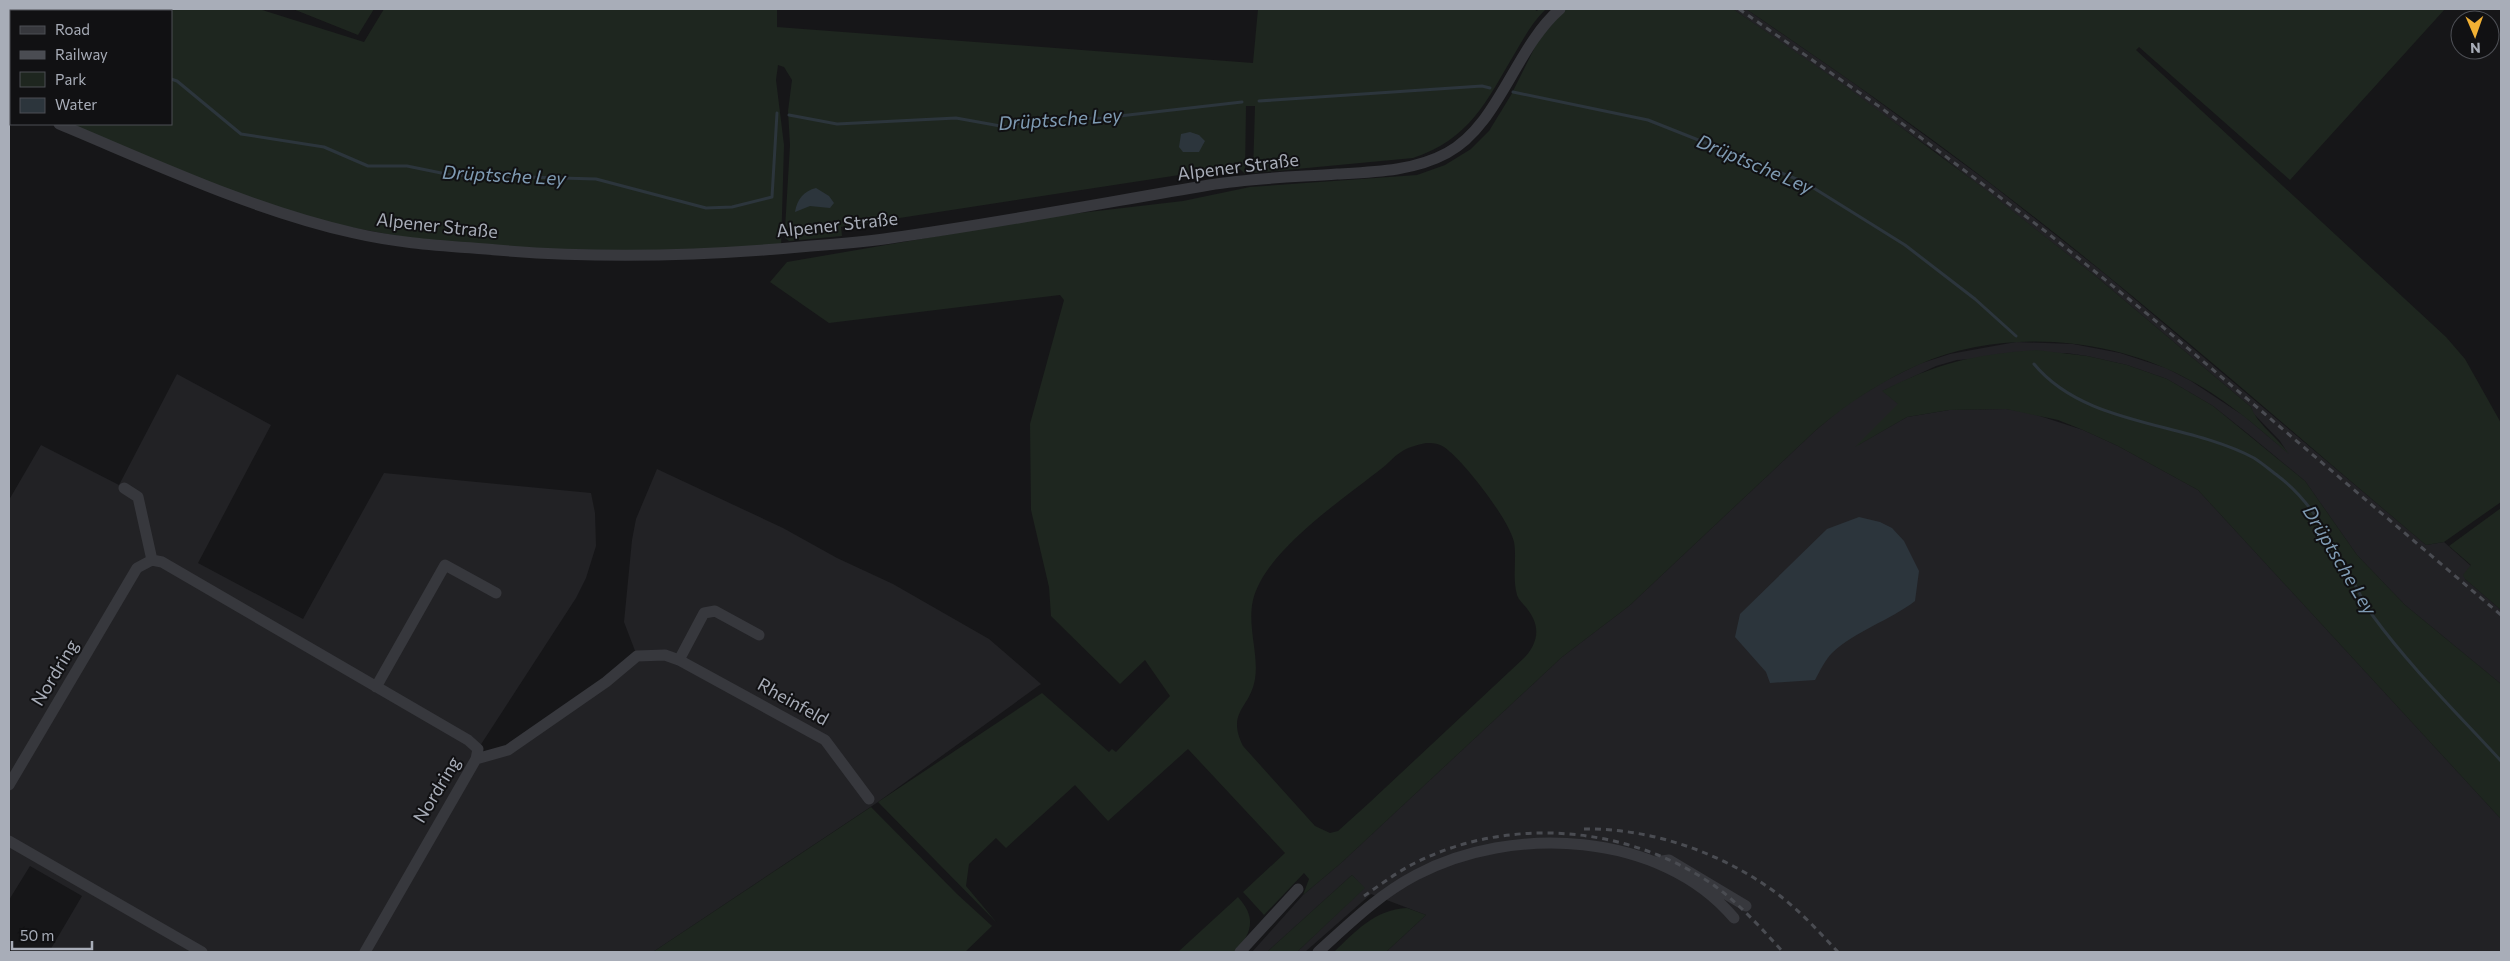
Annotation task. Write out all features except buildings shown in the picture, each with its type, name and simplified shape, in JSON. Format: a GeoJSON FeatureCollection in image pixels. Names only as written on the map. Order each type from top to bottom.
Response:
{"type":"FeatureCollection","features":[{"type":"Feature","properties":{"kind":"street","name":"Alpener Straße"},"geometry":{"type":"LineString","coordinates":[[61,125],[218,190],[296,217],[354,233],[414,243],[558,255],[670,256],[781,249],[887,239],[1218,184],[1375,172],[1419,164],[1450,152],[1478,126],[1492,109],[1514,69],[1544,23],[1560,9]]}},
{"type":"Feature","properties":{"kind":"street"},"geometry":{"type":"LineString","coordinates":[[124,488],[138,497],[152,560]]}},
{"type":"Feature","properties":{"kind":"street","name":"Nordring"},"geometry":{"type":"LineString","coordinates":[[9,785],[137,568],[152,560],[162,562],[468,740],[478,749],[476,759],[365,952]]}},
{"type":"Feature","properties":{"kind":"street"},"geometry":{"type":"LineString","coordinates":[[376,687],[445,565],[496,593]]}},
{"type":"Feature","properties":{"kind":"street"},"geometry":{"type":"LineString","coordinates":[[679,660],[704,613],[715,611],[759,635]]}},
{"type":"Feature","properties":{"kind":"street","name":"Rheinfeld"},"geometry":{"type":"LineString","coordinates":[[476,759],[508,750],[606,682],[638,656],[665,655],[679,660],[825,740],[869,799]]}},
{"type":"Feature","properties":{"kind":"street"},"geometry":{"type":"LineString","coordinates":[[9,841],[202,952]]}},
{"type":"Feature","properties":{"kind":"street"},"geometry":{"type":"LineString","coordinates":[[1318,952],[1374,901],[1416,875],[1483,850],[1532,842],[1576,844],[1617,851],[1655,862],[1693,882],[1712,895],[1734,918]]}},
{"type":"Feature","properties":{"kind":"street"},"geometry":{"type":"LineString","coordinates":[[1655,862],[1670,860],[1746,906]]}},
{"type":"Feature","properties":{"kind":"street"},"geometry":{"type":"LineString","coordinates":[[1240,952],[1298,889]]}},
{"type":"Feature","properties":{"kind":"shaded area"},"geometry":{"type":"Polygon","coordinates":[[[1733,9],[1746,9],[1852,82],[1991,184],[2105,274],[2426,545],[2444,542],[2471,566],[2465,579],[2501,610],[2501,684],[2405,605],[2357,555],[2305,481],[2213,406],[2167,379],[2127,365],[2087,356],[2066,353],[1957,360],[1936,366],[1883,391],[1899,404],[1858,445],[1907,417],[1949,410],[2006,409],[2027,412],[2083,430],[2118,446],[2198,490],[2501,819],[2501,952],[1386,952],[1426,915],[1371,894],[1305,952],[1297,952],[1364,888],[1352,875],[1267,952],[1252,952],[1303,895],[1341,863],[1562,657],[1629,606],[1816,430],[1846,405],[1883,382],[1919,364],[1950,354],[2016,342],[2073,344],[2120,353],[2166,368],[2191,381],[2244,416],[2287,452],[2280,441],[2253,413],[2251,407],[2098,278],[1936,152],[1733,9]]]}},
{"type":"Feature","properties":{"kind":"shaded area"},"geometry":{"type":"Polygon","coordinates":[[[177,374],[271,425],[198,563],[303,619],[384,473],[591,493],[595,513],[596,546],[586,578],[576,598],[478,749],[491,756],[637,656],[624,622],[632,540],[636,519],[657,469],[783,528],[837,558],[893,584],[989,639],[1041,684],[878,802],[653,952],[49,952],[82,896],[30,866],[9,900],[9,500],[41,445],[119,485],[177,374]]]}},
{"type":"Feature","properties":{"kind":"green space"},"geometry":{"type":"Polygon","coordinates":[[[9,9],[259,9],[364,42],[384,9],[777,9],[777,27],[1253,63],[1258,9],[1534,9],[1537,11],[1539,9],[1546,9],[1529,30],[1485,103],[1474,117],[1449,140],[1433,150],[1413,158],[1253,173],[1255,106],[1246,106],[1245,174],[1240,169],[1225,168],[841,227],[842,236],[789,241],[785,238],[785,229],[790,145],[788,111],[792,80],[784,67],[778,65],[776,80],[784,145],[781,249],[670,256],[451,246],[296,217],[62,125],[172,125],[172,10],[10,10],[9,102],[9,9]]]}},
{"type":"Feature","properties":{"kind":"green space"},"geometry":{"type":"Polygon","coordinates":[[[293,9],[374,9],[358,35],[293,9]]]}},
{"type":"Feature","properties":{"kind":"green space"},"geometry":{"type":"Polygon","coordinates":[[[1566,9],[1733,9],[1848,88],[1986,190],[2098,278],[2251,407],[2258,419],[2289,454],[2238,412],[2197,384],[2151,363],[2119,352],[2085,345],[2051,342],[2016,342],[1982,346],[1949,353],[1918,365],[1877,386],[1852,402],[1816,430],[1629,606],[1562,657],[1341,863],[1303,895],[1309,879],[1304,873],[1264,915],[1243,892],[1285,853],[1188,749],[1108,821],[1075,785],[1006,848],[996,838],[969,864],[966,886],[997,923],[878,802],[1042,693],[1109,752],[1112,749],[1116,752],[1170,696],[1145,660],[1120,684],[1051,616],[1049,587],[1031,510],[1030,424],[1064,300],[1060,295],[829,323],[770,282],[787,262],[1054,216],[1183,201],[1250,187],[1417,175],[1445,165],[1471,149],[1489,131],[1511,95],[1539,39],[1566,9]],[[1435,443],[1410,447],[1398,454],[1288,545],[1260,582],[1253,600],[1251,620],[1256,660],[1255,679],[1249,697],[1238,717],[1238,734],[1243,746],[1315,826],[1330,833],[1338,831],[1524,658],[1535,641],[1535,623],[1517,595],[1514,542],[1504,519],[1473,477],[1452,454],[1435,443]]]}},
{"type":"Feature","properties":{"kind":"green space"},"geometry":{"type":"Polygon","coordinates":[[[1746,9],[2445,9],[2290,180],[2139,47],[2136,50],[2446,337],[2465,359],[2501,423],[2501,502],[2444,542],[2426,545],[2180,335],[2080,253],[1889,108],[1746,9]]]}},
{"type":"Feature","properties":{"kind":"green space"},"geometry":{"type":"Polygon","coordinates":[[[2036,350],[2087,356],[2127,365],[2167,379],[2213,406],[2305,481],[2357,555],[2405,605],[2501,684],[2501,819],[2198,490],[2118,446],[2083,430],[2058,420],[2006,409],[1949,410],[1907,417],[1855,447],[1898,404],[1882,391],[1921,373],[1975,357],[2036,350]]]}},
{"type":"Feature","properties":{"kind":"green space"},"geometry":{"type":"Polygon","coordinates":[[[2501,508],[2501,610],[2465,579],[2463,575],[2471,565],[2449,546],[2501,508]]]}},
{"type":"Feature","properties":{"kind":"green space"},"geometry":{"type":"Polygon","coordinates":[[[871,807],[957,894],[992,926],[965,952],[653,952],[871,807]]]}},
{"type":"Feature","properties":{"kind":"green space"},"geometry":{"type":"Polygon","coordinates":[[[1352,875],[1365,888],[1297,952],[1267,952],[1352,875]]]}},
{"type":"Feature","properties":{"kind":"green space"},"geometry":{"type":"Polygon","coordinates":[[[1238,897],[1248,911],[1250,925],[1246,938],[1235,952],[1178,952],[1238,897]]]}},
{"type":"Feature","properties":{"kind":"green space"},"geometry":{"type":"Polygon","coordinates":[[[1407,908],[1426,915],[1386,952],[1334,952],[1358,929],[1375,917],[1407,908]]]}},
{"type":"Feature","properties":{"kind":"water"},"geometry":{"type":"Polygon","coordinates":[[[1190,132],[1199,135],[1205,141],[1199,152],[1183,152],[1179,147],[1181,134],[1190,132]]]}},
{"type":"Feature","properties":{"kind":"water"},"geometry":{"type":"Polygon","coordinates":[[[816,188],[829,196],[834,203],[830,208],[810,206],[795,212],[797,203],[802,196],[816,188]]]}},
{"type":"Feature","properties":{"kind":"water"},"geometry":{"type":"Polygon","coordinates":[[[1859,517],[1880,522],[1892,528],[1904,541],[1919,571],[1915,601],[1841,645],[1827,659],[1815,680],[1770,683],[1766,672],[1735,637],[1740,614],[1827,529],[1859,517]]]}},
{"type":"Feature","properties":{"kind":"waterway","name":"Drüptsche Ley"},"geometry":{"type":"LineString","coordinates":[[172,79],[177,81],[241,134],[324,147],[368,166],[407,166],[451,175],[596,179],[706,208],[732,207],[772,197],[777,113]]}},
{"type":"Feature","properties":{"kind":"waterway","name":"Drüptsche Ley"},"geometry":{"type":"LineString","coordinates":[[1259,101],[1482,86],[1490,88]]}},
{"type":"Feature","properties":{"kind":"waterway","name":"Drüptsche Ley"},"geometry":{"type":"LineString","coordinates":[[1513,92],[1648,120],[1804,182],[1905,245],[1975,299],[2016,336]]}},
{"type":"Feature","properties":{"kind":"waterway","name":"Drüptsche Ley"},"geometry":{"type":"LineString","coordinates":[[789,115],[837,124],[956,118],[1006,127],[1029,120],[1102,118],[1242,102]]}},
{"type":"Feature","properties":{"kind":"waterway","name":"Drüptsche Ley"},"geometry":{"type":"LineString","coordinates":[[2034,364],[2056,385],[2081,400],[2108,412],[2227,446],[2254,458],[2291,487],[2322,525],[2368,608],[2388,635],[2419,672],[2501,761]]}},
{"type":"Feature","properties":{"kind":"railway"},"geometry":{"type":"LineString","coordinates":[[1739,9],[1880,107],[2045,231],[2151,317],[2501,615]]}},
{"type":"Feature","properties":{"kind":"railway"},"geometry":{"type":"LineString","coordinates":[[1584,829],[1637,833],[1664,839],[1715,857],[1739,869],[1784,899],[1838,952]]}},
{"type":"Feature","properties":{"kind":"railway"},"geometry":{"type":"LineString","coordinates":[[1364,896],[1415,863],[1451,848],[1489,838],[1527,833],[1566,834],[1605,839],[1642,849],[1678,864],[1712,884],[1749,916],[1783,952]]}}]}
